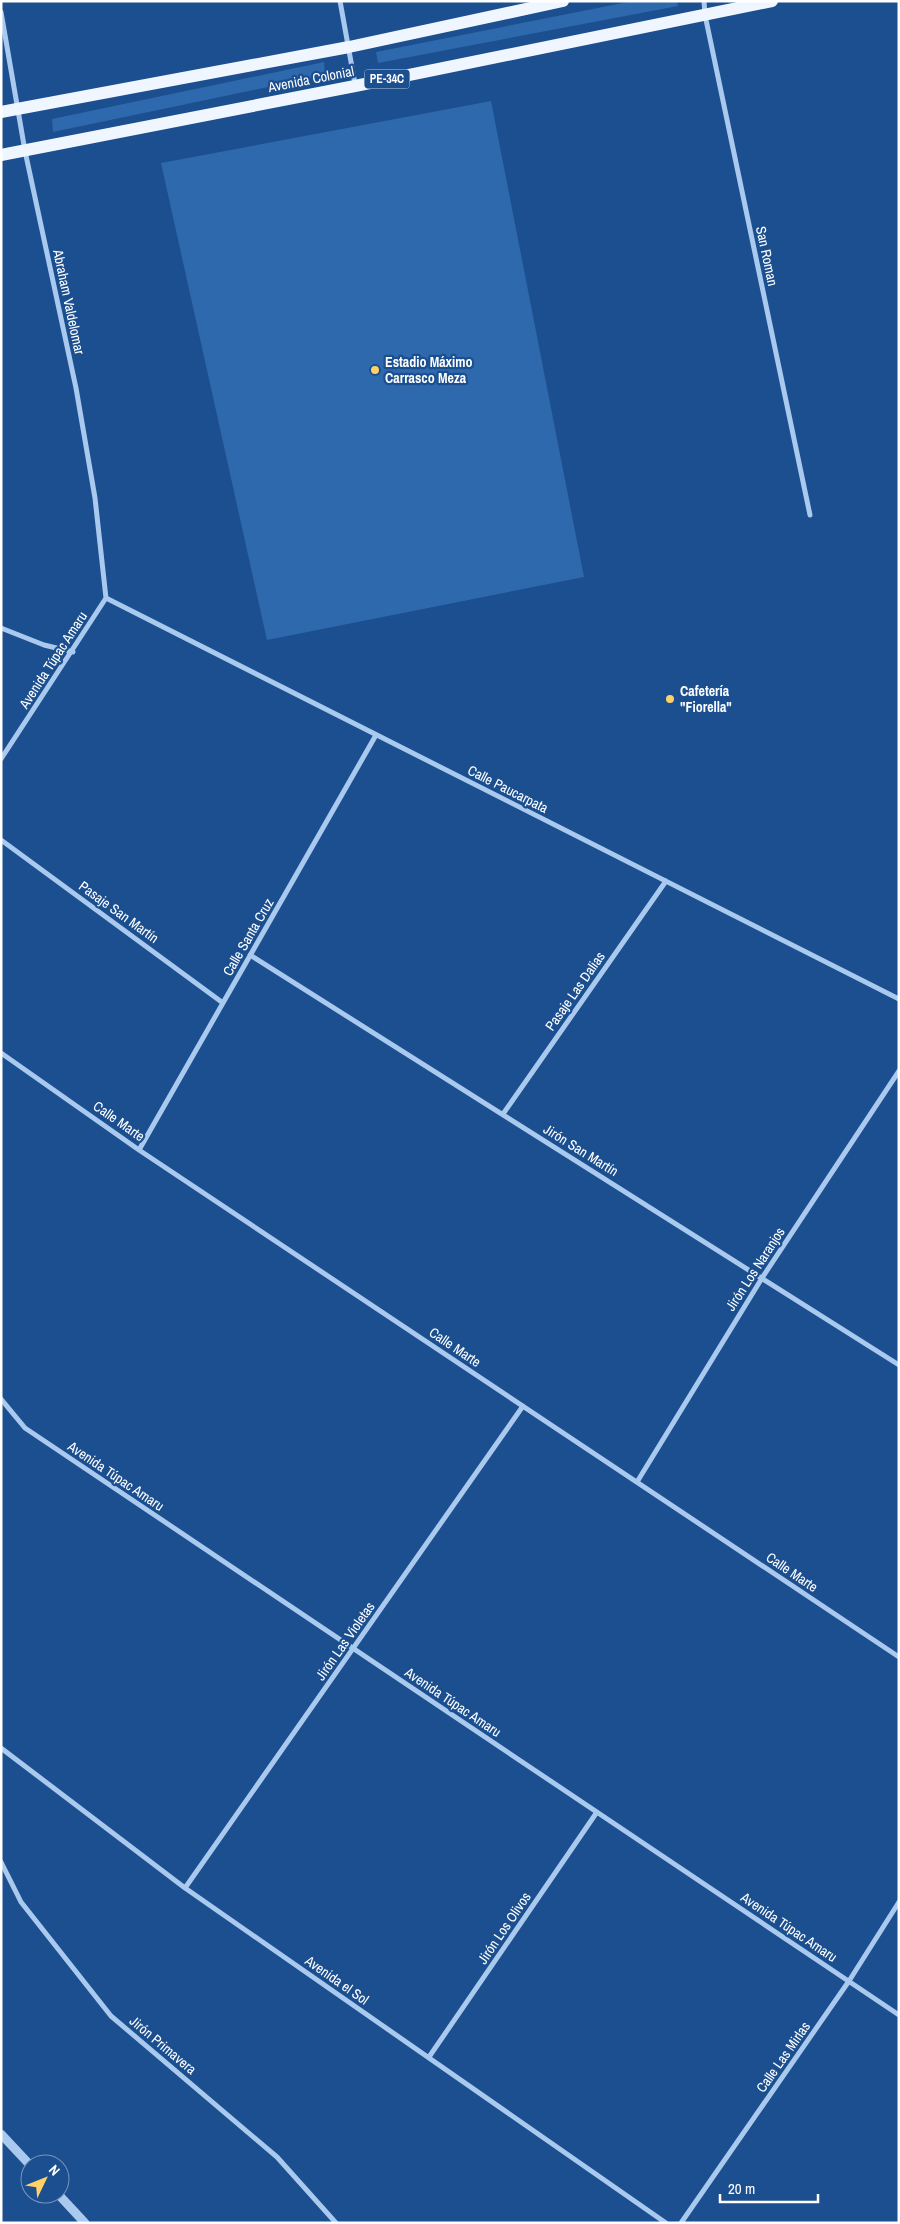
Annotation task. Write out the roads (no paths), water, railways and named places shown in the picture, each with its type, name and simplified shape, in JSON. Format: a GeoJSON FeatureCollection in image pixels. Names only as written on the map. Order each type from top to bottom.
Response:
{"type":"FeatureCollection","features":[{"type":"Feature","properties":{"kind":"main road","name":"Avenida Colonial"},"geometry":{"type":"LineString","coordinates":[[1,112],[349,47],[563,1]]}},
{"type":"Feature","properties":{"kind":"main road","name":"Avenida Colonial"},"geometry":{"type":"LineString","coordinates":[[1,155],[355,86],[772,1]]}},
{"type":"Feature","properties":{"kind":"street"},"geometry":{"type":"LineString","coordinates":[[340,1],[355,86]]}},
{"type":"Feature","properties":{"kind":"street","name":"San Roman"},"geometry":{"type":"LineString","coordinates":[[704,1],[705,15],[810,515]]}},
{"type":"Feature","properties":{"kind":"street","name":"Abraham Valdelomar"},"geometry":{"type":"LineString","coordinates":[[1,12],[25,151],[76,388],[95,498],[106,598]]}},
{"type":"Feature","properties":{"kind":"street","name":"Avenida Túpac Amaru"},"geometry":{"type":"LineString","coordinates":[[1,759],[73,652],[106,598]]}},
{"type":"Feature","properties":{"kind":"street","name":"Calle Paucarpata"},"geometry":{"type":"LineString","coordinates":[[106,598],[899,999]]}},
{"type":"Feature","properties":{"kind":"street"},"geometry":{"type":"LineString","coordinates":[[1,628],[44,645],[73,652]]}},
{"type":"Feature","properties":{"kind":"street","name":"Calle Santa Cruz"},"geometry":{"type":"LineString","coordinates":[[140,1150],[376,735]]}},
{"type":"Feature","properties":{"kind":"street","name":"Pasaje San Martín"},"geometry":{"type":"LineString","coordinates":[[1,840],[223,1003]]}},
{"type":"Feature","properties":{"kind":"street","name":"Pasaje Las Dalias"},"geometry":{"type":"LineString","coordinates":[[503,1114],[666,881]]}},
{"type":"Feature","properties":{"kind":"street","name":"Jirón San Martín"},"geometry":{"type":"LineString","coordinates":[[250,955],[899,1365]]}},
{"type":"Feature","properties":{"kind":"street","name":"Calle Marte"},"geometry":{"type":"LineString","coordinates":[[1,1052],[140,1150],[899,1657]]}},
{"type":"Feature","properties":{"kind":"street","name":"Jirón Los Naranjos"},"geometry":{"type":"LineString","coordinates":[[637,1482],[762,1278],[899,1071]]}},
{"type":"Feature","properties":{"kind":"street","name":"Avenida Túpac Amaru"},"geometry":{"type":"LineString","coordinates":[[1,1399],[25,1428],[899,2015]]}},
{"type":"Feature","properties":{"kind":"street","name":"Jirón Las Violetas"},"geometry":{"type":"LineString","coordinates":[[185,1888],[523,1406]]}},
{"type":"Feature","properties":{"kind":"street","name":"Avenida el Sol"},"geometry":{"type":"LineString","coordinates":[[1,1748],[185,1888],[666,2223]]}},
{"type":"Feature","properties":{"kind":"street","name":"Jirón Los Olivos"},"geometry":{"type":"LineString","coordinates":[[429,2057],[597,1812]]}},
{"type":"Feature","properties":{"kind":"street","name":"Jirón Primavera"},"geometry":{"type":"LineString","coordinates":[[1,1862],[21,1902],[111,2016],[277,2157],[336,2223]]}},
{"type":"Feature","properties":{"kind":"street","name":"Calle Las Mirlas"},"geometry":{"type":"LineString","coordinates":[[681,2223],[849,1981],[899,1902]]}},
{"type":"Feature","properties":{"kind":"street"},"geometry":{"type":"LineString","coordinates":[[1,2134],[20,2154]]}},
{"type":"Feature","properties":{"kind":"street"},"geometry":{"type":"LineString","coordinates":[[67,2204],[85,2223]]}},
{"type":"Feature","properties":{"kind":"place","name":"Estadio Máximo Carrasco Meza"},"geometry":{"type":"Point","coordinates":[375,370]}},
{"type":"Feature","properties":{"kind":"place","name":"Cafetería \"Fiorella\""},"geometry":{"type":"Point","coordinates":[670,699]}}]}
